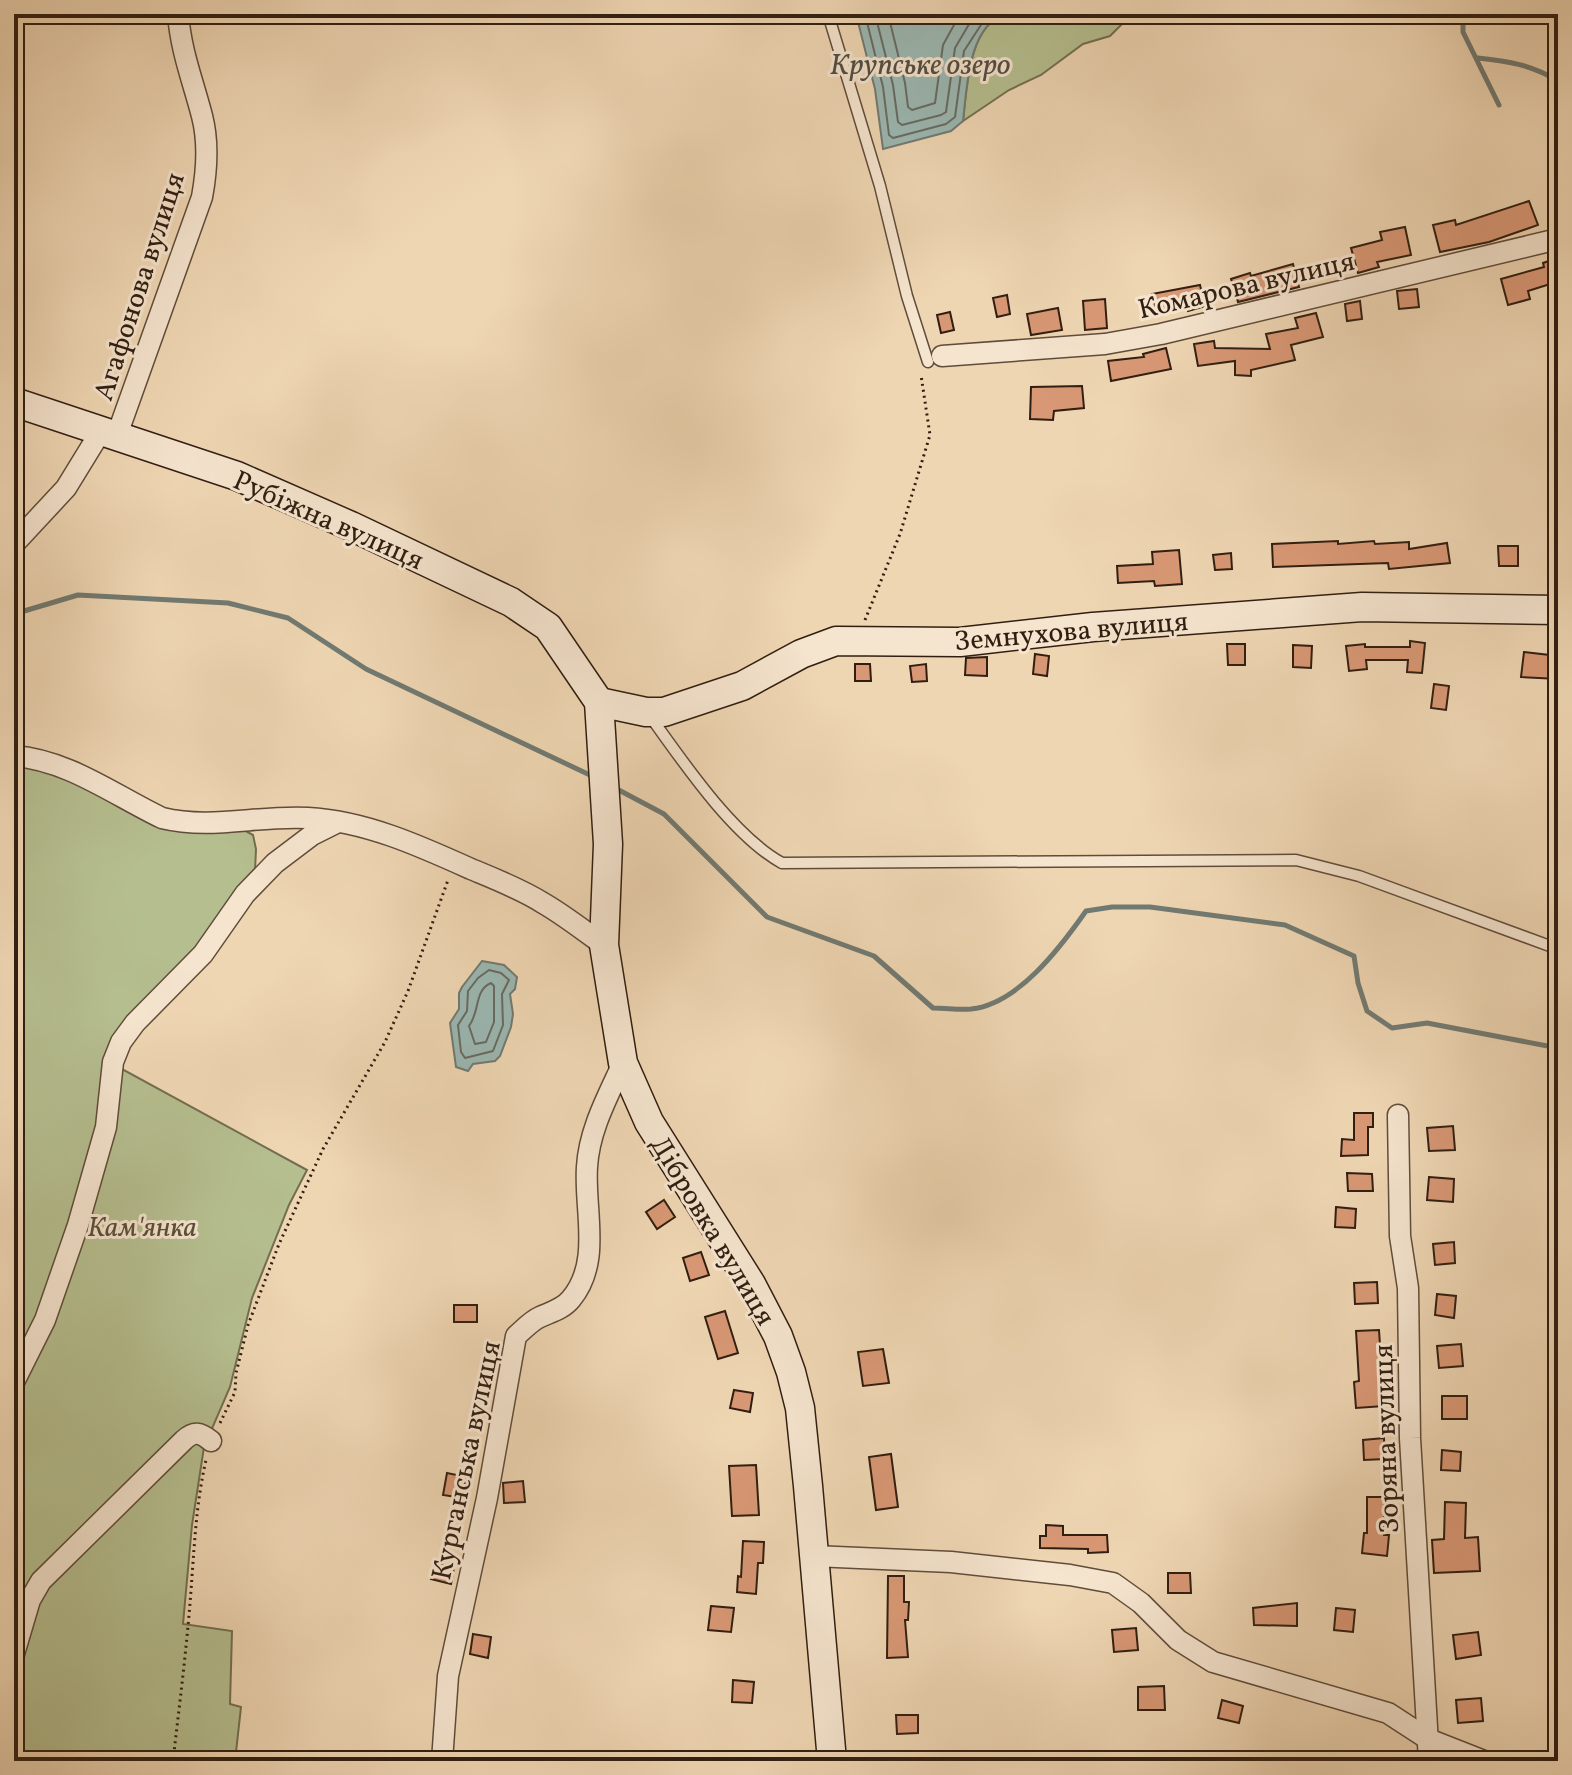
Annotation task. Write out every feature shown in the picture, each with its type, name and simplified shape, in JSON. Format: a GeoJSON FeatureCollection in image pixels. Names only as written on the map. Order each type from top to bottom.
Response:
{"type":"FeatureCollection","features":[{"type":"Feature","properties":{"kind":"street","name":"Агафонова вулиця"},"geometry":{"type":"LineString","coordinates":[[14,544],[66,488],[109,433],[202,197],[206,170],[203,118],[181,49],[178,14]]}},
{"type":"Feature","properties":{"kind":"street","name":"Комарова вулиця"},"geometry":{"type":"LineString","coordinates":[[931,360],[1105,344],[1161,334],[1558,239]]}},
{"type":"Feature","properties":{"kind":"street","name":"Рубіжна вулиця"},"geometry":{"type":"LineString","coordinates":[[14,402],[237,476],[511,602],[548,627],[599,702]]}},
{"type":"Feature","properties":{"kind":"street","name":"Земнухова вулиця"},"geometry":{"type":"LineString","coordinates":[[599,702],[646,712],[664,712],[742,686],[801,654],[836,641],[960,642],[1093,627],[1362,607],[1558,610]]}},
{"type":"Feature","properties":{"kind":"street","name":"Дібровка вулиця"},"geometry":{"type":"LineString","coordinates":[[599,702],[608,844],[604,945],[623,1063],[649,1122],[751,1284],[778,1336],[800,1408],[832,1761]]}},
{"type":"Feature","properties":{"kind":"street"},"geometry":{"type":"LineString","coordinates":[[14,756],[62,768],[162,818],[178,822],[218,824],[279,817],[338,822],[403,839],[543,903],[604,945]]}},
{"type":"Feature","properties":{"kind":"street"},"geometry":{"type":"LineString","coordinates":[[14,1382],[45,1320],[78,1225],[106,1127],[113,1062],[121,1042],[146,1011],[203,954],[245,894],[275,863],[312,835],[338,822]]}},
{"type":"Feature","properties":{"kind":"street","name":"Курганська вулиця"},"geometry":{"type":"LineString","coordinates":[[442,1761],[448,1676],[487,1498],[516,1336],[538,1318],[552,1314],[570,1300],[580,1283],[590,1241],[587,1167],[592,1137],[623,1063]]}},
{"type":"Feature","properties":{"kind":"street","name":"Зоряна вулиця"},"geometry":{"type":"LineString","coordinates":[[1398,1115],[1400,1236],[1408,1288],[1410,1438],[1429,1761]]}},
{"type":"Feature","properties":{"kind":"street"},"geometry":{"type":"LineString","coordinates":[[14,1654],[30,1600],[41,1581],[184,1440],[194,1433],[200,1433],[211,1441]]}},
{"type":"Feature","properties":{"kind":"street"},"geometry":{"type":"LineString","coordinates":[[814,1556],[951,1562],[1070,1575],[1113,1583],[1141,1603],[1178,1640],[1213,1662],[1388,1713],[1428,1739],[1484,1761]]}},
{"type":"Feature","properties":{"kind":"lane"},"geometry":{"type":"LineString","coordinates":[[828,14],[876,172],[907,296],[931,360]]}},
{"type":"Feature","properties":{"kind":"lane"},"geometry":{"type":"LineString","coordinates":[[646,712],[710,795],[763,853],[782,863],[1296,860],[1359,876],[1558,949]]}},
{"type":"Feature","properties":{"kind":"path"},"geometry":{"type":"LineString","coordinates":[[847,641],[866,618],[900,534],[930,435],[918,365],[931,360]]}},
{"type":"Feature","properties":{"kind":"path"},"geometry":{"type":"LineString","coordinates":[[173,1761],[192,1576],[193,1536],[199,1490],[211,1441],[235,1392],[236,1373],[248,1325],[279,1244],[323,1149],[385,1042],[408,991],[429,926],[456,862]]}},
{"type":"Feature","properties":{"kind":"green space"},"geometry":{"type":"Polygon","coordinates":[[[1005,14],[1132,14],[1110,36],[1083,44],[1041,75],[1009,90],[963,121],[968,76],[977,44],[983,31],[1005,14]]]}},
{"type":"Feature","properties":{"kind":"green space","name":"Кам'янка"},"geometry":{"type":"Polygon","coordinates":[[[14,762],[46,768],[114,798],[242,829],[253,835],[255,871],[197,950],[131,1018],[120,1068],[307,1170],[289,1205],[252,1298],[230,1387],[204,1447],[192,1525],[183,1624],[232,1631],[230,1704],[241,1707],[235,1761],[14,1761],[14,762]]]}},
{"type":"Feature","properties":{"kind":"water","name":"Крупське озеро"},"geometry":{"type":"Polygon","coordinates":[[[856,14],[1005,14],[983,31],[977,44],[968,76],[963,121],[951,131],[883,149],[875,89],[856,14]]]}},
{"type":"Feature","properties":{"kind":"water"},"geometry":{"type":"Polygon","coordinates":[[[482,961],[504,965],[517,977],[515,989],[510,994],[513,1014],[500,1056],[495,1061],[473,1064],[468,1071],[456,1067],[450,1023],[459,1009],[462,987],[482,961]]]}},
{"type":"Feature","properties":{"kind":"building"},"geometry":{"type":"Polygon","coordinates":[[[1529,201],[1538,225],[1489,242],[1440,252],[1433,225],[1455,220],[1456,225],[1529,201]]]}},
{"type":"Feature","properties":{"kind":"building"},"geometry":{"type":"Polygon","coordinates":[[[1405,227],[1411,255],[1377,262],[1379,267],[1358,273],[1351,248],[1382,240],[1380,232],[1405,227]]]}},
{"type":"Feature","properties":{"kind":"building"},"geometry":{"type":"Polygon","coordinates":[[[1558,258],[1558,300],[1554,301],[1550,284],[1528,291],[1530,299],[1508,305],[1501,279],[1544,267],[1543,263],[1558,258]]]}},
{"type":"Feature","properties":{"kind":"building"},"geometry":{"type":"Polygon","coordinates":[[[1293,264],[1299,287],[1238,302],[1231,279],[1293,264]]]}},
{"type":"Feature","properties":{"kind":"building"},"geometry":{"type":"Polygon","coordinates":[[[1200,285],[1205,306],[1188,311],[1186,306],[1157,313],[1152,294],[1200,285]]]}},
{"type":"Feature","properties":{"kind":"building"},"geometry":{"type":"Polygon","coordinates":[[[1417,289],[1419,307],[1399,309],[1397,291],[1417,289]]]}},
{"type":"Feature","properties":{"kind":"building"},"geometry":{"type":"Polygon","coordinates":[[[1007,295],[1010,314],[997,317],[993,298],[1007,295]]]}},
{"type":"Feature","properties":{"kind":"building"},"geometry":{"type":"Polygon","coordinates":[[[1105,299],[1107,328],[1085,330],[1083,301],[1105,299]]]}},
{"type":"Feature","properties":{"kind":"building"},"geometry":{"type":"Polygon","coordinates":[[[1360,301],[1362,319],[1347,321],[1345,304],[1360,301]]]}},
{"type":"Feature","properties":{"kind":"building"},"geometry":{"type":"Polygon","coordinates":[[[1058,308],[1062,330],[1031,335],[1027,314],[1058,308]]]}},
{"type":"Feature","properties":{"kind":"building"},"geometry":{"type":"Polygon","coordinates":[[[950,312],[954,330],[941,333],[937,315],[950,312]]]}},
{"type":"Feature","properties":{"kind":"building"},"geometry":{"type":"Polygon","coordinates":[[[1316,313],[1323,337],[1291,345],[1295,360],[1251,370],[1251,376],[1235,375],[1235,361],[1198,366],[1194,344],[1214,341],[1215,348],[1270,349],[1266,334],[1298,328],[1295,318],[1316,313]]]}},
{"type":"Feature","properties":{"kind":"building"},"geometry":{"type":"Polygon","coordinates":[[[1166,348],[1171,369],[1111,381],[1108,361],[1144,357],[1143,354],[1166,348]]]}},
{"type":"Feature","properties":{"kind":"building"},"geometry":{"type":"Polygon","coordinates":[[[1082,386],[1084,408],[1054,411],[1053,420],[1030,419],[1031,387],[1082,386]]]}},
{"type":"Feature","properties":{"kind":"building"},"geometry":{"type":"Polygon","coordinates":[[[1338,541],[1338,544],[1409,542],[1409,549],[1447,543],[1450,563],[1389,569],[1388,563],[1273,567],[1272,544],[1338,541]]]}},
{"type":"Feature","properties":{"kind":"building"},"geometry":{"type":"Polygon","coordinates":[[[1498,546],[1518,546],[1518,566],[1499,566],[1498,546]]]}},
{"type":"Feature","properties":{"kind":"building"},"geometry":{"type":"Polygon","coordinates":[[[1179,550],[1182,584],[1155,586],[1154,581],[1118,583],[1117,566],[1153,564],[1152,552],[1179,550]]]}},
{"type":"Feature","properties":{"kind":"building"},"geometry":{"type":"Polygon","coordinates":[[[1231,553],[1232,569],[1215,570],[1213,555],[1231,553]]]}},
{"type":"Feature","properties":{"kind":"building"},"geometry":{"type":"Polygon","coordinates":[[[1410,641],[1425,643],[1422,673],[1407,672],[1408,660],[1366,660],[1367,669],[1349,671],[1346,646],[1410,647],[1410,641]]]}},
{"type":"Feature","properties":{"kind":"building"},"geometry":{"type":"Polygon","coordinates":[[[1227,644],[1245,644],[1245,665],[1228,665],[1227,644]]]}},
{"type":"Feature","properties":{"kind":"building"},"geometry":{"type":"Polygon","coordinates":[[[1293,645],[1312,646],[1311,668],[1293,667],[1293,645]]]}},
{"type":"Feature","properties":{"kind":"building"},"geometry":{"type":"Polygon","coordinates":[[[1524,652],[1558,656],[1558,679],[1521,677],[1524,652]]]}},
{"type":"Feature","properties":{"kind":"building"},"geometry":{"type":"Polygon","coordinates":[[[1035,654],[1049,656],[1047,676],[1033,674],[1035,654]]]}},
{"type":"Feature","properties":{"kind":"building"},"geometry":{"type":"Polygon","coordinates":[[[987,657],[987,676],[965,675],[966,658],[987,657]]]}},
{"type":"Feature","properties":{"kind":"building"},"geometry":{"type":"Polygon","coordinates":[[[855,664],[870,664],[871,681],[855,681],[855,664]]]}},
{"type":"Feature","properties":{"kind":"building"},"geometry":{"type":"Polygon","coordinates":[[[926,664],[927,681],[912,682],[910,666],[926,664]]]}},
{"type":"Feature","properties":{"kind":"building"},"geometry":{"type":"Polygon","coordinates":[[[1434,684],[1449,686],[1446,710],[1431,708],[1434,684]]]}},
{"type":"Feature","properties":{"kind":"building"},"geometry":{"type":"Polygon","coordinates":[[[1354,1113],[1373,1113],[1373,1127],[1368,1127],[1368,1155],[1341,1156],[1342,1139],[1354,1140],[1354,1113]]]}},
{"type":"Feature","properties":{"kind":"building"},"geometry":{"type":"Polygon","coordinates":[[[1453,1126],[1455,1150],[1429,1151],[1427,1128],[1453,1126]]]}},
{"type":"Feature","properties":{"kind":"building"},"geometry":{"type":"Polygon","coordinates":[[[1347,1173],[1372,1174],[1373,1191],[1348,1191],[1347,1173]]]}},
{"type":"Feature","properties":{"kind":"building"},"geometry":{"type":"Polygon","coordinates":[[[1429,1177],[1454,1179],[1453,1202],[1427,1200],[1429,1177]]]}},
{"type":"Feature","properties":{"kind":"building"},"geometry":{"type":"Polygon","coordinates":[[[664,1200],[675,1217],[657,1229],[646,1212],[664,1200]]]}},
{"type":"Feature","properties":{"kind":"building"},"geometry":{"type":"Polygon","coordinates":[[[1336,1207],[1356,1209],[1355,1228],[1335,1227],[1336,1207]]]}},
{"type":"Feature","properties":{"kind":"building"},"geometry":{"type":"Polygon","coordinates":[[[1454,1242],[1455,1263],[1435,1265],[1433,1244],[1454,1242]]]}},
{"type":"Feature","properties":{"kind":"building"},"geometry":{"type":"Polygon","coordinates":[[[701,1252],[709,1275],[690,1281],[683,1258],[701,1252]]]}},
{"type":"Feature","properties":{"kind":"building"},"geometry":{"type":"Polygon","coordinates":[[[1377,1282],[1378,1303],[1355,1304],[1354,1283],[1377,1282]]]}},
{"type":"Feature","properties":{"kind":"building"},"geometry":{"type":"Polygon","coordinates":[[[1437,1294],[1456,1296],[1454,1318],[1435,1315],[1437,1294]]]}},
{"type":"Feature","properties":{"kind":"building"},"geometry":{"type":"Polygon","coordinates":[[[454,1305],[477,1305],[477,1322],[454,1322],[454,1305]]]}},
{"type":"Feature","properties":{"kind":"building"},"geometry":{"type":"Polygon","coordinates":[[[725,1311],[738,1353],[718,1359],[705,1317],[725,1311]]]}},
{"type":"Feature","properties":{"kind":"building"},"geometry":{"type":"Polygon","coordinates":[[[1379,1330],[1384,1406],[1356,1408],[1354,1382],[1359,1381],[1356,1331],[1379,1330]]]}},
{"type":"Feature","properties":{"kind":"building"},"geometry":{"type":"Polygon","coordinates":[[[1461,1344],[1463,1366],[1439,1368],[1437,1346],[1461,1344]]]}},
{"type":"Feature","properties":{"kind":"building"},"geometry":{"type":"Polygon","coordinates":[[[883,1349],[889,1383],[863,1386],[858,1352],[883,1349]]]}},
{"type":"Feature","properties":{"kind":"building"},"geometry":{"type":"Polygon","coordinates":[[[734,1390],[753,1393],[750,1412],[730,1408],[734,1390]]]}},
{"type":"Feature","properties":{"kind":"building"},"geometry":{"type":"Polygon","coordinates":[[[1442,1396],[1467,1396],[1467,1419],[1442,1419],[1442,1396]]]}},
{"type":"Feature","properties":{"kind":"building"},"geometry":{"type":"Polygon","coordinates":[[[1384,1438],[1385,1459],[1364,1460],[1363,1440],[1384,1438]]]}},
{"type":"Feature","properties":{"kind":"building"},"geometry":{"type":"Polygon","coordinates":[[[1442,1450],[1461,1452],[1460,1471],[1441,1470],[1442,1450]]]}},
{"type":"Feature","properties":{"kind":"building"},"geometry":{"type":"Polygon","coordinates":[[[891,1454],[898,1507],[876,1510],[869,1457],[891,1454]]]}},
{"type":"Feature","properties":{"kind":"building"},"geometry":{"type":"Polygon","coordinates":[[[756,1465],[759,1515],[732,1516],[729,1466],[756,1465]]]}},
{"type":"Feature","properties":{"kind":"building"},"geometry":{"type":"Polygon","coordinates":[[[447,1473],[466,1477],[463,1498],[443,1495],[447,1473]]]}},
{"type":"Feature","properties":{"kind":"building"},"geometry":{"type":"Polygon","coordinates":[[[523,1481],[525,1502],[504,1503],[503,1483],[523,1481]]]}},
{"type":"Feature","properties":{"kind":"building"},"geometry":{"type":"Polygon","coordinates":[[[1367,1497],[1384,1497],[1384,1535],[1389,1535],[1387,1556],[1362,1553],[1364,1533],[1367,1533],[1367,1497]]]}},
{"type":"Feature","properties":{"kind":"building"},"geometry":{"type":"Polygon","coordinates":[[[1445,1502],[1466,1503],[1465,1538],[1478,1537],[1480,1571],[1434,1573],[1432,1540],[1444,1539],[1445,1502]]]}},
{"type":"Feature","properties":{"kind":"building"},"geometry":{"type":"Polygon","coordinates":[[[1046,1525],[1063,1526],[1063,1535],[1107,1535],[1108,1552],[1040,1548],[1040,1536],[1046,1536],[1046,1525]]]}},
{"type":"Feature","properties":{"kind":"building"},"geometry":{"type":"Polygon","coordinates":[[[743,1541],[764,1542],[763,1563],[758,1563],[756,1594],[737,1592],[743,1541]]]}},
{"type":"Feature","properties":{"kind":"building"},"geometry":{"type":"Polygon","coordinates":[[[435,1563],[454,1567],[451,1584],[431,1579],[435,1563]]]}},
{"type":"Feature","properties":{"kind":"building"},"geometry":{"type":"Polygon","coordinates":[[[1168,1573],[1190,1573],[1191,1593],[1168,1593],[1168,1573]]]}},
{"type":"Feature","properties":{"kind":"building"},"geometry":{"type":"Polygon","coordinates":[[[888,1576],[904,1576],[904,1602],[909,1602],[908,1620],[905,1620],[908,1657],[887,1658],[888,1576]]]}},
{"type":"Feature","properties":{"kind":"building"},"geometry":{"type":"Polygon","coordinates":[[[1297,1603],[1297,1626],[1254,1625],[1253,1608],[1297,1603]]]}},
{"type":"Feature","properties":{"kind":"building"},"geometry":{"type":"Polygon","coordinates":[[[711,1606],[734,1608],[731,1632],[708,1630],[711,1606]]]}},
{"type":"Feature","properties":{"kind":"building"},"geometry":{"type":"Polygon","coordinates":[[[1336,1608],[1355,1610],[1353,1632],[1334,1630],[1336,1608]]]}},
{"type":"Feature","properties":{"kind":"building"},"geometry":{"type":"Polygon","coordinates":[[[1136,1628],[1138,1650],[1114,1652],[1112,1630],[1136,1628]]]}},
{"type":"Feature","properties":{"kind":"building"},"geometry":{"type":"Polygon","coordinates":[[[1478,1632],[1481,1655],[1456,1659],[1453,1635],[1478,1632]]]}},
{"type":"Feature","properties":{"kind":"building"},"geometry":{"type":"Polygon","coordinates":[[[473,1634],[491,1637],[488,1658],[470,1654],[473,1634]]]}},
{"type":"Feature","properties":{"kind":"building"},"geometry":{"type":"Polygon","coordinates":[[[733,1680],[754,1682],[752,1703],[732,1702],[733,1680]]]}},
{"type":"Feature","properties":{"kind":"building"},"geometry":{"type":"Polygon","coordinates":[[[1164,1686],[1165,1710],[1138,1710],[1138,1687],[1164,1686]]]}},
{"type":"Feature","properties":{"kind":"building"},"geometry":{"type":"Polygon","coordinates":[[[1481,1698],[1483,1721],[1458,1723],[1456,1700],[1481,1698]]]}},
{"type":"Feature","properties":{"kind":"building"},"geometry":{"type":"Polygon","coordinates":[[[1222,1700],[1243,1706],[1239,1723],[1218,1718],[1222,1700]]]}},
{"type":"Feature","properties":{"kind":"building"},"geometry":{"type":"Polygon","coordinates":[[[896,1715],[918,1715],[918,1733],[897,1734],[896,1715]]]}},
{"type":"Feature","properties":{"kind":"waterway"},"geometry":{"type":"LineString","coordinates":[[1463,14],[1463,32],[1499,105]]}},
{"type":"Feature","properties":{"kind":"waterway"},"geometry":{"type":"LineString","coordinates":[[1478,58],[1520,65],[1558,81]]}},
{"type":"Feature","properties":{"kind":"waterway"},"geometry":{"type":"LineString","coordinates":[[14,614],[78,595],[228,603],[288,618],[366,669],[592,776]]}},
{"type":"Feature","properties":{"kind":"waterway"},"geometry":{"type":"LineString","coordinates":[[615,788],[664,814],[767,917],[874,956],[933,1008],[971,1009],[1005,997],[1051,957],[1086,911],[1150,907],[1285,925],[1354,956],[1367,1011],[1392,1028],[1427,1023],[1558,1048]]}}]}
